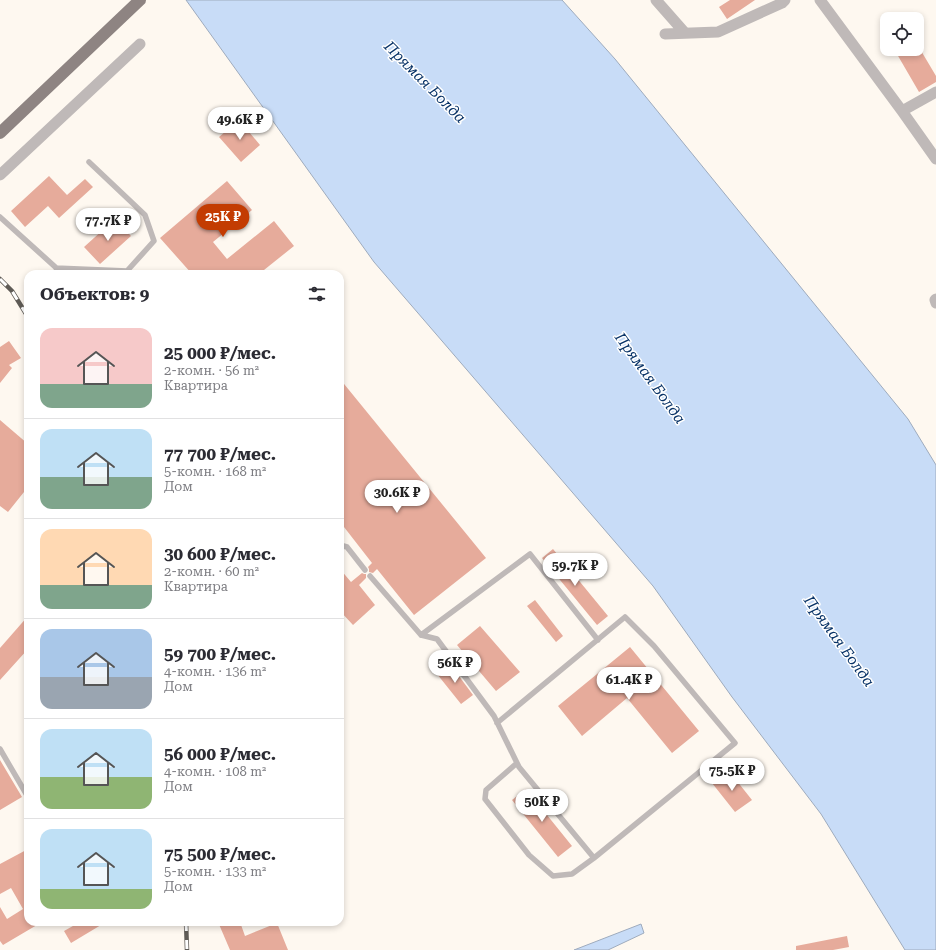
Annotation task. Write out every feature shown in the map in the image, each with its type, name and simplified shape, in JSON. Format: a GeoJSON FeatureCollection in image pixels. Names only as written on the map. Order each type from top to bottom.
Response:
{"type":"FeatureCollection","features":[{"type":"Feature","properties":{"kind":"main road"},"geometry":{"type":"LineString","coordinates":[[0,133],[140,0]]}},
{"type":"Feature","properties":{"kind":"street"},"geometry":{"type":"LineString","coordinates":[[656,0],[685,33]]}},
{"type":"Feature","properties":{"kind":"street"},"geometry":{"type":"LineString","coordinates":[[665,34],[718,32],[782,3],[785,0]]}},
{"type":"Feature","properties":{"kind":"street"},"geometry":{"type":"LineString","coordinates":[[820,0],[936,159]]}},
{"type":"Feature","properties":{"kind":"street"},"geometry":{"type":"LineString","coordinates":[[0,175],[140,44]]}},
{"type":"Feature","properties":{"kind":"street"},"geometry":{"type":"LineString","coordinates":[[902,111],[936,92]]}},
{"type":"Feature","properties":{"kind":"street"},"geometry":{"type":"LineString","coordinates":[[936,299],[936,303]]}},
{"type":"Feature","properties":{"kind":"lane"},"geometry":{"type":"LineString","coordinates":[[89,162],[145,215],[154,241],[127,270]]}},
{"type":"Feature","properties":{"kind":"lane"},"geometry":{"type":"LineString","coordinates":[[0,217],[58,270]]}},
{"type":"Feature","properties":{"kind":"lane"},"geometry":{"type":"LineString","coordinates":[[56,268],[103,270]]}},
{"type":"Feature","properties":{"kind":"lane"},"geometry":{"type":"LineString","coordinates":[[344,546],[347,547],[365,570]]}},
{"type":"Feature","properties":{"kind":"lane"},"geometry":{"type":"LineString","coordinates":[[421,635],[530,554],[598,640]]}},
{"type":"Feature","properties":{"kind":"lane"},"geometry":{"type":"LineString","coordinates":[[370,576],[421,635],[437,639],[494,716],[518,767],[594,858]]}},
{"type":"Feature","properties":{"kind":"lane"},"geometry":{"type":"LineString","coordinates":[[497,723],[625,617],[654,646],[735,743],[594,858],[572,874],[553,876],[529,855],[485,799],[486,790],[517,763]]}},
{"type":"Feature","properties":{"kind":"lane"},"geometry":{"type":"LineString","coordinates":[[0,749],[24,790]]}},
{"type":"Feature","properties":{"kind":"water","name":"Прямая Болда"},"geometry":{"type":"Polygon","coordinates":[[[186,0],[562,0],[615,59],[908,419],[936,465],[936,950],[905,950],[821,814],[732,697],[653,586],[374,262],[186,0]]]}},
{"type":"Feature","properties":{"kind":"water"},"geometry":{"type":"Polygon","coordinates":[[[641,924],[644,933],[608,950],[574,950],[641,924]]]}},
{"type":"Feature","properties":{"kind":"building"},"geometry":{"type":"Polygon","coordinates":[[[730,0],[755,0],[727,19],[719,7],[730,0]]]}},
{"type":"Feature","properties":{"kind":"building"},"geometry":{"type":"Polygon","coordinates":[[[898,56],[924,56],[936,76],[936,82],[919,92],[898,56]]]}},
{"type":"Feature","properties":{"kind":"building"},"geometry":{"type":"Polygon","coordinates":[[[239,120],[260,145],[241,162],[219,137],[239,120]]]}},
{"type":"Feature","properties":{"kind":"building"},"geometry":{"type":"Polygon","coordinates":[[[49,176],[67,195],[85,179],[93,187],[59,218],[48,206],[25,227],[11,211],[49,176]]]}},
{"type":"Feature","properties":{"kind":"building"},"geometry":{"type":"Polygon","coordinates":[[[227,181],[252,210],[213,242],[227,259],[274,221],[294,246],[264,270],[188,270],[160,238],[227,181]]]}},
{"type":"Feature","properties":{"kind":"building"},"geometry":{"type":"Polygon","coordinates":[[[115,219],[131,236],[100,264],[84,247],[115,219]]]}},
{"type":"Feature","properties":{"kind":"building"},"geometry":{"type":"Polygon","coordinates":[[[9,341],[21,358],[9,365],[12,368],[0,383],[0,347],[9,341]]]}},
{"type":"Feature","properties":{"kind":"building"},"geometry":{"type":"Polygon","coordinates":[[[344,384],[486,558],[414,615],[377,569],[373,573],[369,572],[368,567],[372,563],[344,527],[344,384]]]}},
{"type":"Feature","properties":{"kind":"building"},"geometry":{"type":"Polygon","coordinates":[[[0,420],[24,441],[24,492],[8,512],[0,506],[0,420]]]}},
{"type":"Feature","properties":{"kind":"building"},"geometry":{"type":"Polygon","coordinates":[[[553,549],[608,616],[597,625],[542,558],[553,549]]]}},
{"type":"Feature","properties":{"kind":"building"},"geometry":{"type":"Polygon","coordinates":[[[362,573],[366,574],[366,578],[359,585],[375,605],[353,625],[344,615],[344,574],[351,582],[362,573]]]}},
{"type":"Feature","properties":{"kind":"building"},"geometry":{"type":"Polygon","coordinates":[[[535,600],[563,636],[556,642],[527,606],[535,600]]]}},
{"type":"Feature","properties":{"kind":"building"},"geometry":{"type":"Polygon","coordinates":[[[24,621],[24,653],[0,680],[0,648],[24,621]]]}},
{"type":"Feature","properties":{"kind":"building"},"geometry":{"type":"Polygon","coordinates":[[[480,626],[520,672],[496,691],[457,645],[480,626]]]}},
{"type":"Feature","properties":{"kind":"building"},"geometry":{"type":"Polygon","coordinates":[[[630,647],[699,731],[672,753],[627,698],[582,736],[558,706],[630,647]]]}},
{"type":"Feature","properties":{"kind":"building"},"geometry":{"type":"Polygon","coordinates":[[[450,664],[473,695],[461,704],[437,674],[450,664]]]}},
{"type":"Feature","properties":{"kind":"building"},"geometry":{"type":"Polygon","coordinates":[[[0,760],[22,797],[0,810],[0,760]]]}},
{"type":"Feature","properties":{"kind":"building"},"geometry":{"type":"Polygon","coordinates":[[[729,771],[752,800],[735,812],[712,783],[729,771]]]}},
{"type":"Feature","properties":{"kind":"building"},"geometry":{"type":"Polygon","coordinates":[[[526,789],[572,846],[558,857],[512,800],[526,789]]]}},
{"type":"Feature","properties":{"kind":"building"},"geometry":{"type":"Polygon","coordinates":[[[24,851],[24,926],[35,926],[3,945],[0,941],[0,907],[7,919],[23,909],[11,888],[0,894],[0,864],[24,851]]]}},
{"type":"Feature","properties":{"kind":"building"},"geometry":{"type":"Polygon","coordinates":[[[73,926],[99,926],[71,943],[64,931],[73,926]]]}},
{"type":"Feature","properties":{"kind":"building"},"geometry":{"type":"Polygon","coordinates":[[[220,926],[241,926],[245,936],[270,926],[278,926],[288,950],[230,950],[220,926]]]}},
{"type":"Feature","properties":{"kind":"building"},"geometry":{"type":"Polygon","coordinates":[[[847,936],[849,947],[833,950],[796,950],[796,946],[847,936]]]}},
{"type":"Feature","properties":{"kind":"railway"},"geometry":{"type":"LineString","coordinates":[[0,279],[12,291],[24,310]]}},
{"type":"Feature","properties":{"kind":"railway"},"geometry":{"type":"LineString","coordinates":[[186,926],[187,950]]}}]}
